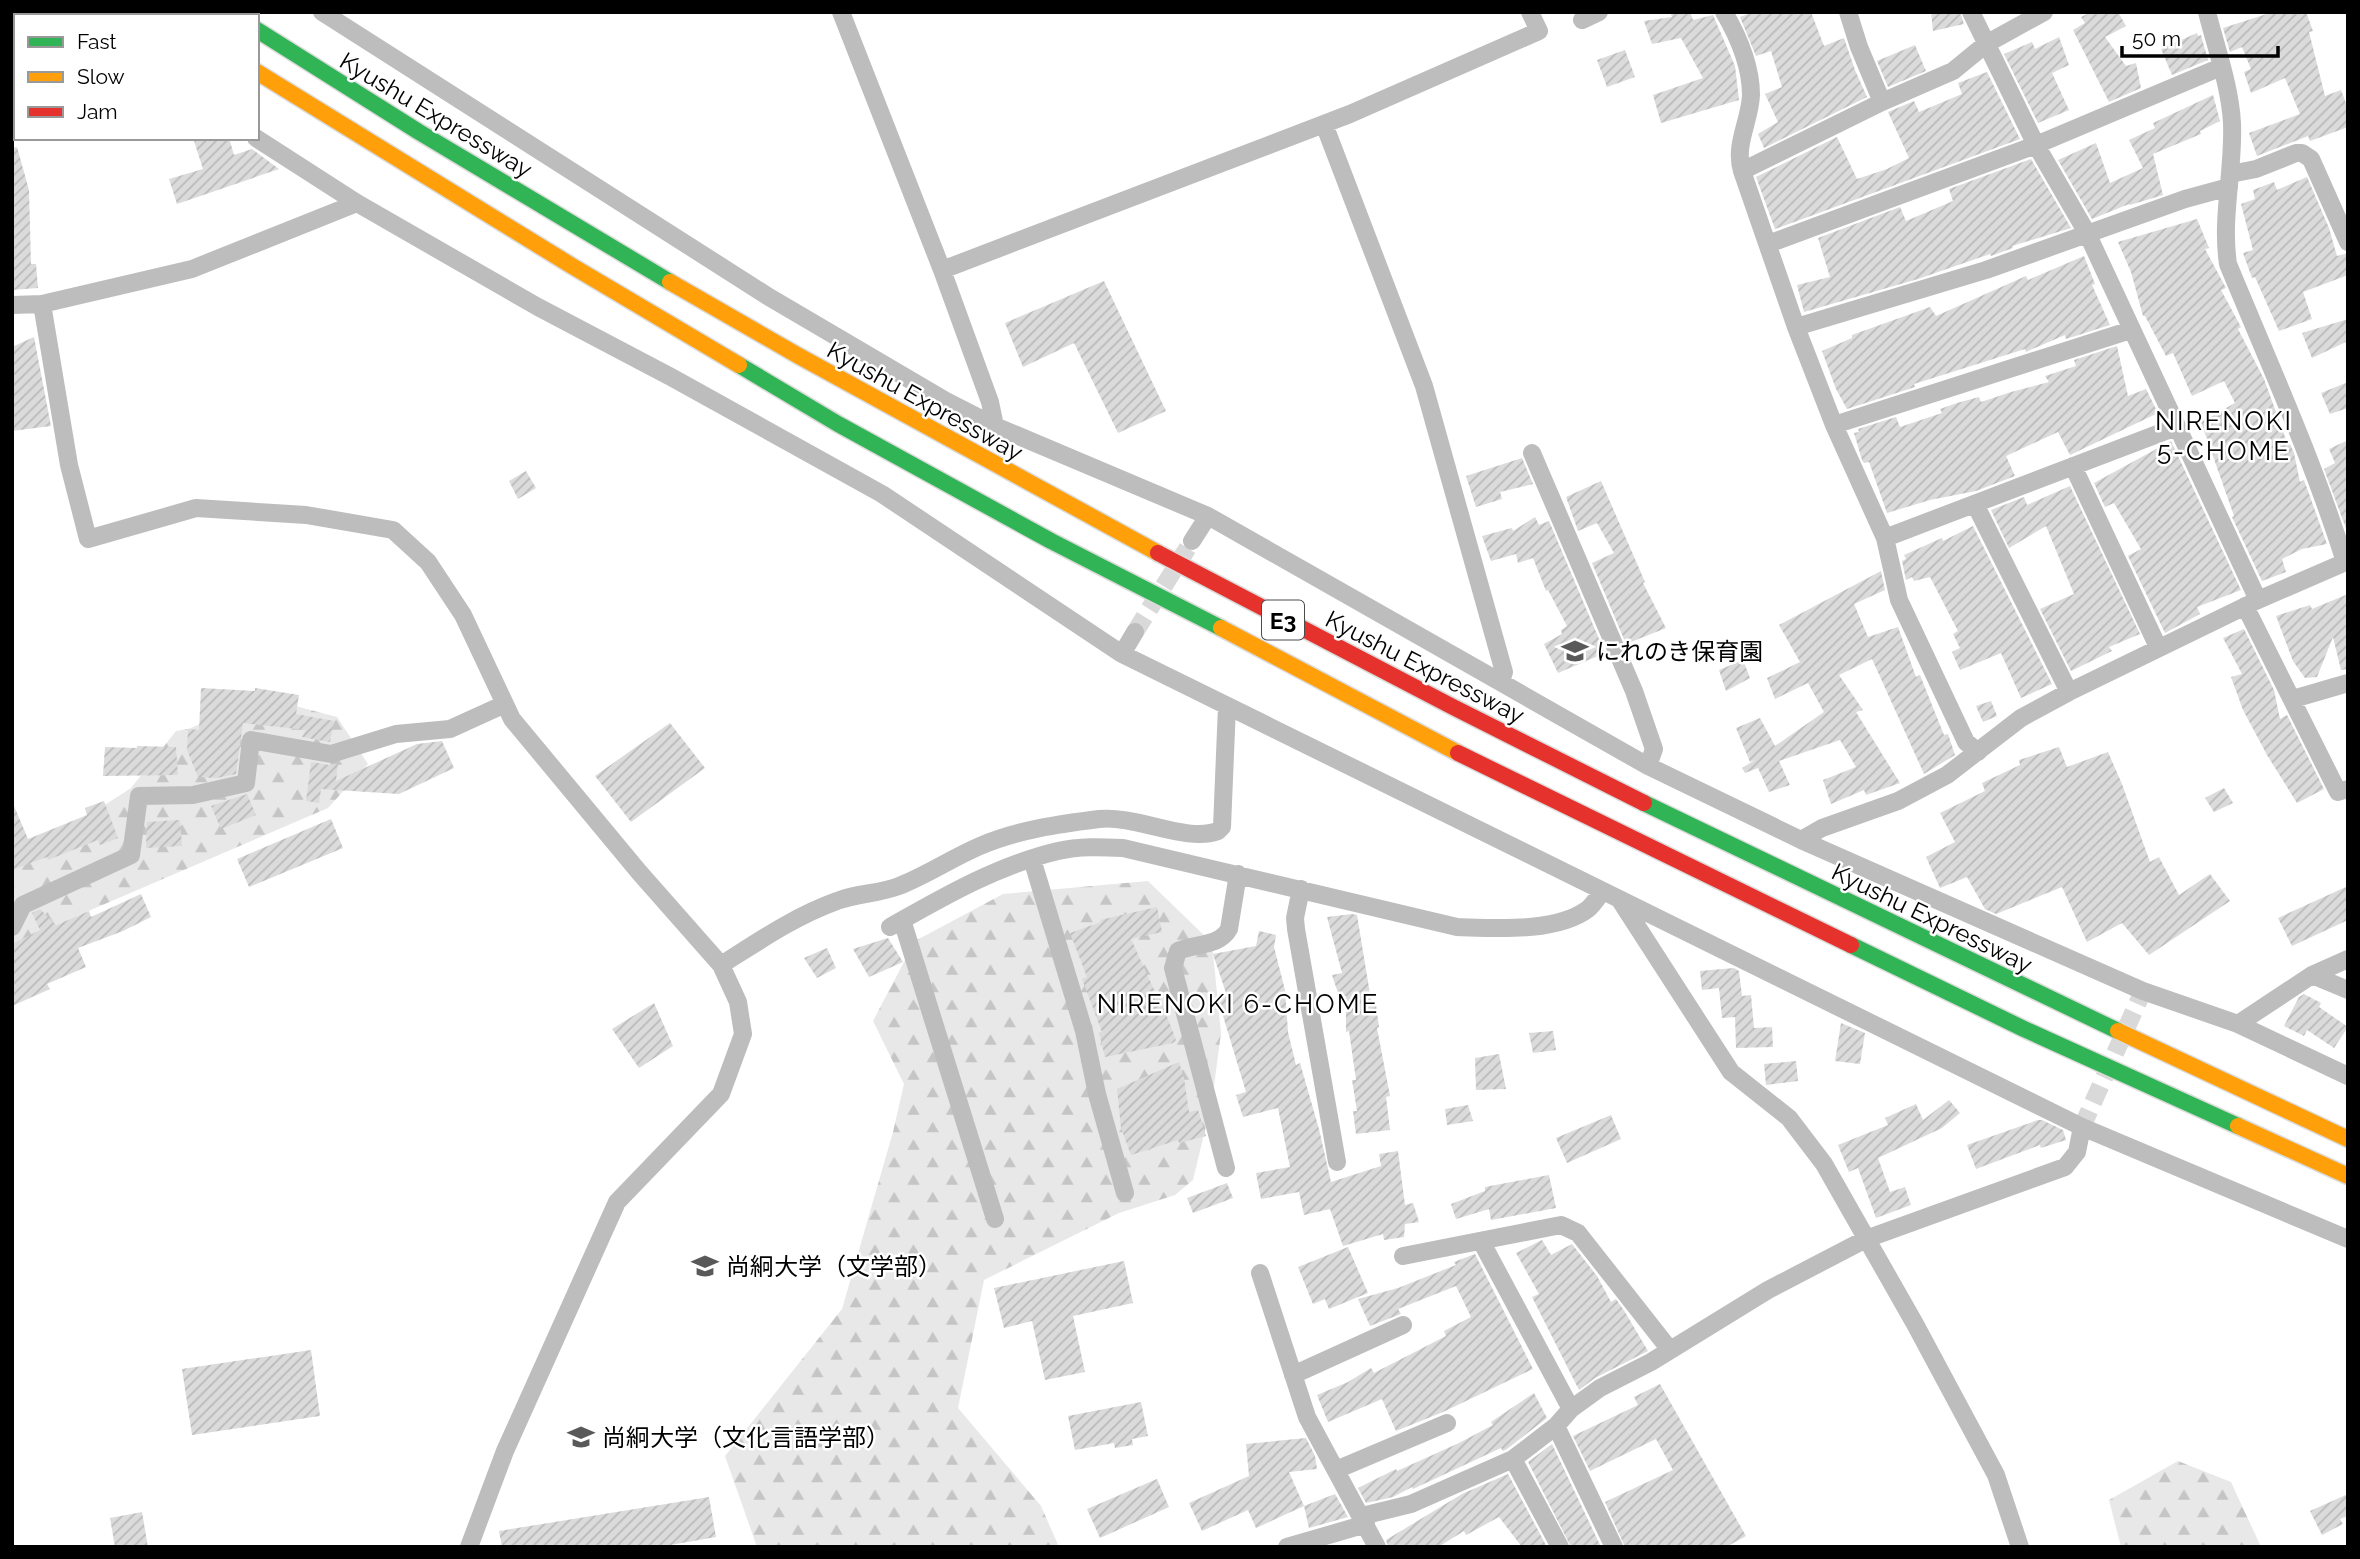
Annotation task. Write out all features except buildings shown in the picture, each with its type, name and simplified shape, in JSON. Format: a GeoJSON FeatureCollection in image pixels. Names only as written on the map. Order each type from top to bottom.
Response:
{"type":"FeatureCollection","features":[{"type":"Feature","properties":{"kind":"highway","name":"Kyushu Expressway"},"geometry":{"type":"LineString","coordinates":[[259,31],[349,91],[733,320],[1112,532],[1584,775],[2079,1014],[2348,1139]]}},
{"type":"Feature","properties":{"kind":"highway","name":"E3"},"geometry":{"type":"LineString","coordinates":[[259,73],[549,252],[803,403],[1051,541],[1454,751],[1734,890],[2024,1029],[2348,1176]]}},
{"type":"Feature","properties":{"kind":"street"},"geometry":{"type":"LineString","coordinates":[[322,12],[769,297],[946,401],[995,426],[1208,516],[1648,766],[1801,840],[2143,991],[2238,1024],[2348,1076]]}},
{"type":"Feature","properties":{"kind":"street"},"geometry":{"type":"LineString","coordinates":[[841,12],[942,270],[990,402],[995,426]]}},
{"type":"Feature","properties":{"kind":"street"},"geometry":{"type":"LineString","coordinates":[[942,270],[1324,124],[1539,32],[1530,12]]}},
{"type":"Feature","properties":{"kind":"street"},"geometry":{"type":"LineString","coordinates":[[1582,20],[1599,12]]}},
{"type":"Feature","properties":{"kind":"street"},"geometry":{"type":"LineString","coordinates":[[1724,12],[1735,32],[1749,77],[1751,97],[1739,160],[1742,170],[1796,327],[1834,425],[1885,538],[1899,600],[1966,742],[1978,752]]}},
{"type":"Feature","properties":{"kind":"street"},"geometry":{"type":"LineString","coordinates":[[1849,12],[1859,47],[1882,102]]}},
{"type":"Feature","properties":{"kind":"street"},"geometry":{"type":"LineString","coordinates":[[1971,12],[2036,145],[2087,233],[2213,501],[2293,699],[2338,792],[2348,789]]}},
{"type":"Feature","properties":{"kind":"street"},"geometry":{"type":"LineString","coordinates":[[1742,170],[1882,102],[1954,71],[1986,44],[2045,12]]}},
{"type":"Feature","properties":{"kind":"street"},"geometry":{"type":"LineString","coordinates":[[1801,840],[1822,828],[1898,801],[1947,775],[2021,718],[2158,647],[2346,562],[2305,448],[2228,264],[2224,242],[2232,124],[2230,101],[2207,12]]}},
{"type":"Feature","properties":{"kind":"street"},"geometry":{"type":"LineString","coordinates":[[1768,244],[2036,145],[2221,67]]}},
{"type":"Feature","properties":{"kind":"street"},"geometry":{"type":"LineString","coordinates":[[1324,124],[1424,386],[1504,672],[1501,682]]}},
{"type":"Feature","properties":{"kind":"street"},"geometry":{"type":"LineString","coordinates":[[259,140],[357,203],[538,307],[882,494],[1122,654],[2082,1127],[2348,1239]]}},
{"type":"Feature","properties":{"kind":"street"},"geometry":{"type":"LineString","coordinates":[[1796,327],[1986,270],[2185,199],[2296,153],[2302,153],[2311,159],[2348,242]]}},
{"type":"Feature","properties":{"kind":"street"},"geometry":{"type":"LineString","coordinates":[[12,305],[42,304],[192,269],[357,203]]}},
{"type":"Feature","properties":{"kind":"street"},"geometry":{"type":"LineString","coordinates":[[42,304],[69,465],[88,540],[196,508],[306,515],[393,530],[428,562],[463,615],[512,719],[639,872],[721,965],[738,1002],[744,1034],[721,1094],[617,1202],[505,1451],[469,1547]]}},
{"type":"Feature","properties":{"kind":"street"},"geometry":{"type":"LineString","coordinates":[[1834,425],[2131,330]]}},
{"type":"Feature","properties":{"kind":"street"},"geometry":{"type":"LineString","coordinates":[[1885,538],[2176,427]]}},
{"type":"Feature","properties":{"kind":"street"},"geometry":{"type":"LineString","coordinates":[[1532,453],[1634,691],[1654,749],[1648,766]]}},
{"type":"Feature","properties":{"kind":"street"},"geometry":{"type":"LineString","coordinates":[[2073,466],[2158,647]]}},
{"type":"Feature","properties":{"kind":"street"},"geometry":{"type":"LineString","coordinates":[[1975,504],[2070,692]]}},
{"type":"Feature","properties":{"kind":"street"},"geometry":{"type":"LineString","coordinates":[[1192,541],[1208,516]]}},
{"type":"Feature","properties":{"kind":"street"},"geometry":{"type":"LineString","coordinates":[[1122,654],[1135,632]]}},
{"type":"Feature","properties":{"kind":"street"},"geometry":{"type":"LineString","coordinates":[[2293,699],[2348,684]]}},
{"type":"Feature","properties":{"kind":"street"},"geometry":{"type":"LineString","coordinates":[[12,927],[23,905],[131,855],[139,796],[193,795],[246,783],[251,740],[331,754],[396,734],[450,729],[505,704]]}},
{"type":"Feature","properties":{"kind":"street"},"geometry":{"type":"LineString","coordinates":[[721,965],[798,917],[822,906],[899,886],[980,846],[1020,833],[1103,819],[1141,822],[1198,835],[1219,831],[1222,827],[1227,706]]}},
{"type":"Feature","properties":{"kind":"street"},"geometry":{"type":"LineString","coordinates":[[995,1219],[896,923],[954,891],[1059,850],[1088,847],[1123,848],[1457,927],[1511,929],[1540,926],[1575,916],[1589,908],[1602,892]]}},
{"type":"Feature","properties":{"kind":"street"},"geometry":{"type":"LineString","coordinates":[[1032,859],[1084,1031],[1097,1094],[1125,1193]]}},
{"type":"Feature","properties":{"kind":"street"},"geometry":{"type":"LineString","coordinates":[[1226,1168],[1173,968],[1178,951],[1225,936],[1229,929],[1238,874]]}},
{"type":"Feature","properties":{"kind":"street"},"geometry":{"type":"LineString","coordinates":[[1301,889],[1295,918],[1296,929],[1337,1162]]}},
{"type":"Feature","properties":{"kind":"street"},"geometry":{"type":"LineString","coordinates":[[1620,900],[1731,1072],[1790,1118],[1824,1164],[1915,1324],[1996,1475],[2020,1547]]}},
{"type":"Feature","properties":{"kind":"street"},"geometry":{"type":"LineString","coordinates":[[2238,1024],[2312,975],[2348,959]]}},
{"type":"Feature","properties":{"kind":"street"},"geometry":{"type":"LineString","coordinates":[[2312,975],[2348,990]]}},
{"type":"Feature","properties":{"kind":"street"},"geometry":{"type":"LineString","coordinates":[[1287,1547],[1422,1500],[1513,1459],[1600,1388],[1651,1362],[1768,1290],[1866,1239],[2066,1167],[2077,1152],[2082,1127]]}},
{"type":"Feature","properties":{"kind":"street"},"geometry":{"type":"LineString","coordinates":[[1403,1256],[1561,1225],[1578,1233],[1670,1350]]}},
{"type":"Feature","properties":{"kind":"street"},"geometry":{"type":"LineString","coordinates":[[1482,1241],[1571,1409]]}},
{"type":"Feature","properties":{"kind":"street"},"geometry":{"type":"LineString","coordinates":[[1260,1273],[1307,1417],[1377,1547]]}},
{"type":"Feature","properties":{"kind":"street"},"geometry":{"type":"LineString","coordinates":[[1293,1374],[1404,1325]]}},
{"type":"Feature","properties":{"kind":"street"},"geometry":{"type":"LineString","coordinates":[[1336,1470],[1447,1423]]}},
{"type":"Feature","properties":{"kind":"street"},"geometry":{"type":"LineString","coordinates":[[1556,1426],[1614,1547]]}},
{"type":"Feature","properties":{"kind":"street"},"geometry":{"type":"LineString","coordinates":[[1513,1459],[1560,1547]]}},
{"type":"Feature","properties":{"kind":"green space"},"geometry":{"type":"Polygon","coordinates":[[[265,698],[337,717],[368,764],[328,808],[56,925],[12,947],[12,865],[131,788],[176,731],[188,729],[265,698]]]}},
{"type":"Feature","properties":{"kind":"green space"},"geometry":{"type":"Polygon","coordinates":[[[1148,881],[1212,943],[1221,1033],[1212,1101],[1193,1180],[1175,1195],[1119,1213],[984,1280],[958,1408],[1041,1506],[1059,1547],[757,1547],[725,1456],[842,1309],[893,1132],[904,1084],[873,1021],[915,941],[1003,894],[1148,881]]]}},
{"type":"Feature","properties":{"kind":"green space"},"geometry":{"type":"Polygon","coordinates":[[[2178,1461],[2231,1482],[2261,1547],[2121,1547],[2109,1500],[2178,1461]]]}},
{"type":"Feature","properties":{"kind":"tunnel"},"geometry":{"type":"LineString","coordinates":[[1135,632],[1192,541]]}},
{"type":"Feature","properties":{"kind":"tunnel"},"geometry":{"type":"LineString","coordinates":[[2082,1127],[2143,991]]}},
{"type":"Feature","properties":{"kind":"traffic: fast"},"geometry":{"type":"LineString","coordinates":[[259,31],[419,132],[670,282]]}},
{"type":"Feature","properties":{"kind":"traffic: fast"},"geometry":{"type":"LineString","coordinates":[[739,365],[838,424],[1051,541],[1221,628]]}},
{"type":"Feature","properties":{"kind":"traffic: fast"},"geometry":{"type":"LineString","coordinates":[[1644,803],[2118,1031]]}},
{"type":"Feature","properties":{"kind":"traffic: fast"},"geometry":{"type":"LineString","coordinates":[[1851,945],[2024,1029],[2238,1126]]}},
{"type":"Feature","properties":{"kind":"traffic: slow"},"geometry":{"type":"LineString","coordinates":[[259,73],[572,266],[739,365]]}},
{"type":"Feature","properties":{"kind":"traffic: slow"},"geometry":{"type":"LineString","coordinates":[[670,282],[797,355],[1158,553]]}},
{"type":"Feature","properties":{"kind":"traffic: slow"},"geometry":{"type":"LineString","coordinates":[[1221,628],[1458,753]]}},
{"type":"Feature","properties":{"kind":"traffic: slow"},"geometry":{"type":"LineString","coordinates":[[2118,1031],[2348,1139]]}},
{"type":"Feature","properties":{"kind":"traffic: slow"},"geometry":{"type":"LineString","coordinates":[[2238,1126],[2348,1176]]}},
{"type":"Feature","properties":{"kind":"traffic: jam"},"geometry":{"type":"LineString","coordinates":[[1158,553],[1644,803]]}},
{"type":"Feature","properties":{"kind":"traffic: jam"},"geometry":{"type":"LineString","coordinates":[[1458,753],[1851,945]]}},
{"type":"Feature","properties":{"kind":"place","name":"にれのき保育園"},"geometry":{"type":"Point","coordinates":[1575,651]}},
{"type":"Feature","properties":{"kind":"place","name":"尚絅大学（文学部）"},"geometry":{"type":"Point","coordinates":[705,1266]}},
{"type":"Feature","properties":{"kind":"place","name":"尚絅大学（文化言語学部）"},"geometry":{"type":"Point","coordinates":[581,1437]}},
{"type":"Feature","properties":{"kind":"district","name":"NIRENOKI 5-CHOME"},"geometry":{"type":"Point","coordinates":[2224,436]}},
{"type":"Feature","properties":{"kind":"district","name":"NIRENOKI 6-CHOME"},"geometry":{"type":"Point","coordinates":[1238,1004]}}]}
